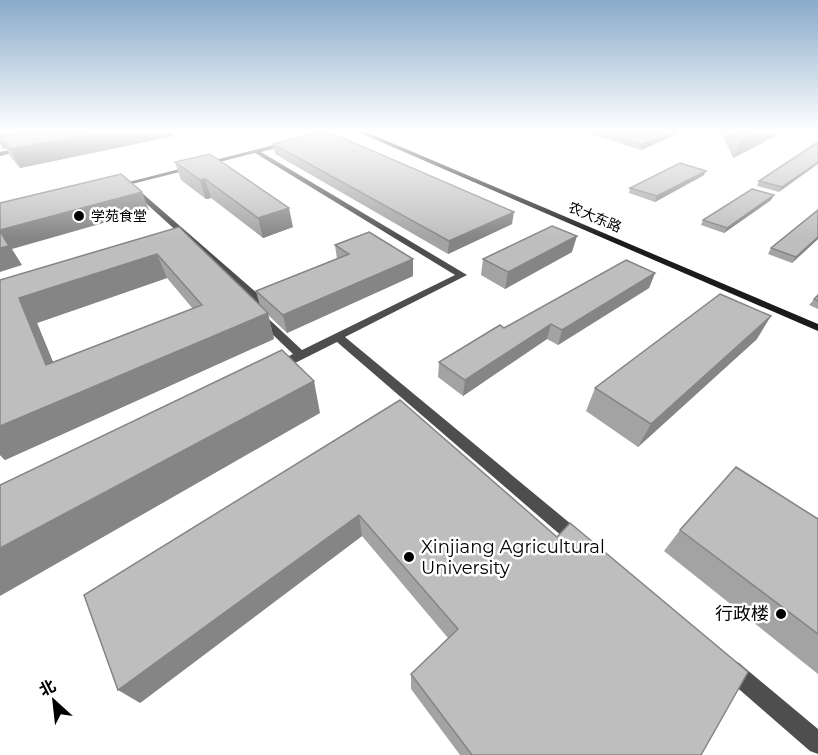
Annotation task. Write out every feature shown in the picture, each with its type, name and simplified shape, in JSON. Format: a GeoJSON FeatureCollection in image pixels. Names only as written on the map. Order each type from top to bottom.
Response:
{"type":"FeatureCollection","features":[{"type":"Feature","properties":{"kind":"main road","name":"农大东路"},"geometry":{"type":"LineString","coordinates":[[443,167],[818,328]]}},
{"type":"Feature","properties":{"kind":"street"},"geometry":{"type":"LineString","coordinates":[[104,189],[191,167]]}},
{"type":"Feature","properties":{"kind":"street"},"geometry":{"type":"LineString","coordinates":[[270,370],[462,275],[283,167]]}},
{"type":"Feature","properties":{"kind":"street"},"geometry":{"type":"LineString","coordinates":[[127,183],[261,302],[250,307],[301,355]]}},
{"type":"Feature","properties":{"kind":"street"},"geometry":{"type":"LineString","coordinates":[[338,336],[591,551]]}},
{"type":"Feature","properties":{"kind":"street"},"geometry":{"type":"LineString","coordinates":[[718,658],[818,743]]}},
{"type":"Feature","properties":{"kind":"building"},"geometry":{"type":"Polygon","coordinates":[[[182,167],[229,167],[289,208],[258,218],[205,179],[200,180],[182,167]]]}},
{"type":"Feature","properties":{"kind":"building"},"geometry":{"type":"Polygon","coordinates":[[[315,167],[410,167],[514,212],[449,241],[315,167]]]}},
{"type":"Feature","properties":{"kind":"building"},"geometry":{"type":"Polygon","coordinates":[[[672,167],[694,167],[706,171],[657,196],[630,188],[672,167]]]}},
{"type":"Feature","properties":{"kind":"building"},"geometry":{"type":"Polygon","coordinates":[[[780,167],[810,167],[782,187],[759,181],[780,167]]]}},
{"type":"Feature","properties":{"kind":"building"},"geometry":{"type":"Polygon","coordinates":[[[121,174],[142,192],[0,230],[0,203],[121,174]]]}},
{"type":"Feature","properties":{"kind":"building"},"geometry":{"type":"Polygon","coordinates":[[[752,189],[774,195],[727,228],[703,220],[752,189]]]}},
{"type":"Feature","properties":{"kind":"building"},"geometry":{"type":"Polygon","coordinates":[[[818,210],[818,237],[796,257],[771,248],[818,210]]]}},
{"type":"Feature","properties":{"kind":"building"},"geometry":{"type":"Polygon","coordinates":[[[552,226],[577,236],[508,272],[483,259],[552,226]]]}},
{"type":"Feature","properties":{"kind":"building"},"geometry":{"type":"Polygon","coordinates":[[[179,227],[268,313],[0,426],[0,280],[179,227]],[[157,254],[19,298],[46,365],[202,305],[157,254]]]}},
{"type":"Feature","properties":{"kind":"building"},"geometry":{"type":"Polygon","coordinates":[[[0,231],[9,246],[0,248],[0,231]]]}},
{"type":"Feature","properties":{"kind":"building"},"geometry":{"type":"Polygon","coordinates":[[[369,232],[413,259],[283,315],[256,291],[349,254],[335,245],[369,232]]]}},
{"type":"Feature","properties":{"kind":"building"},"geometry":{"type":"Polygon","coordinates":[[[626,260],[655,273],[562,330],[551,324],[465,380],[439,362],[500,325],[504,328],[626,260]]]}},
{"type":"Feature","properties":{"kind":"building"},"geometry":{"type":"Polygon","coordinates":[[[720,294],[771,316],[651,424],[595,388],[720,294]]]}},
{"type":"Feature","properties":{"kind":"building"},"geometry":{"type":"Polygon","coordinates":[[[282,350],[314,381],[0,548],[0,485],[282,350]]]}},
{"type":"Feature","properties":{"kind":"building"},"geometry":{"type":"Polygon","coordinates":[[[400,400],[557,537],[570,523],[748,672],[701,755],[472,755],[411,674],[458,629],[359,515],[118,690],[84,595],[400,400]]]}},
{"type":"Feature","properties":{"kind":"building","name":"行政楼"},"geometry":{"type":"Polygon","coordinates":[[[736,467],[818,519],[818,634],[680,530],[736,467]]]}},
{"type":"Feature","properties":{"kind":"place","name":"学苑食堂"},"geometry":{"type":"Point","coordinates":[79,216]}},
{"type":"Feature","properties":{"kind":"place","name":"Xinjiang Agricultural University"},"geometry":{"type":"Point","coordinates":[409,557]}},
{"type":"Feature","properties":{"kind":"place","name":"行政楼"},"geometry":{"type":"Point","coordinates":[781,614]}}]}
